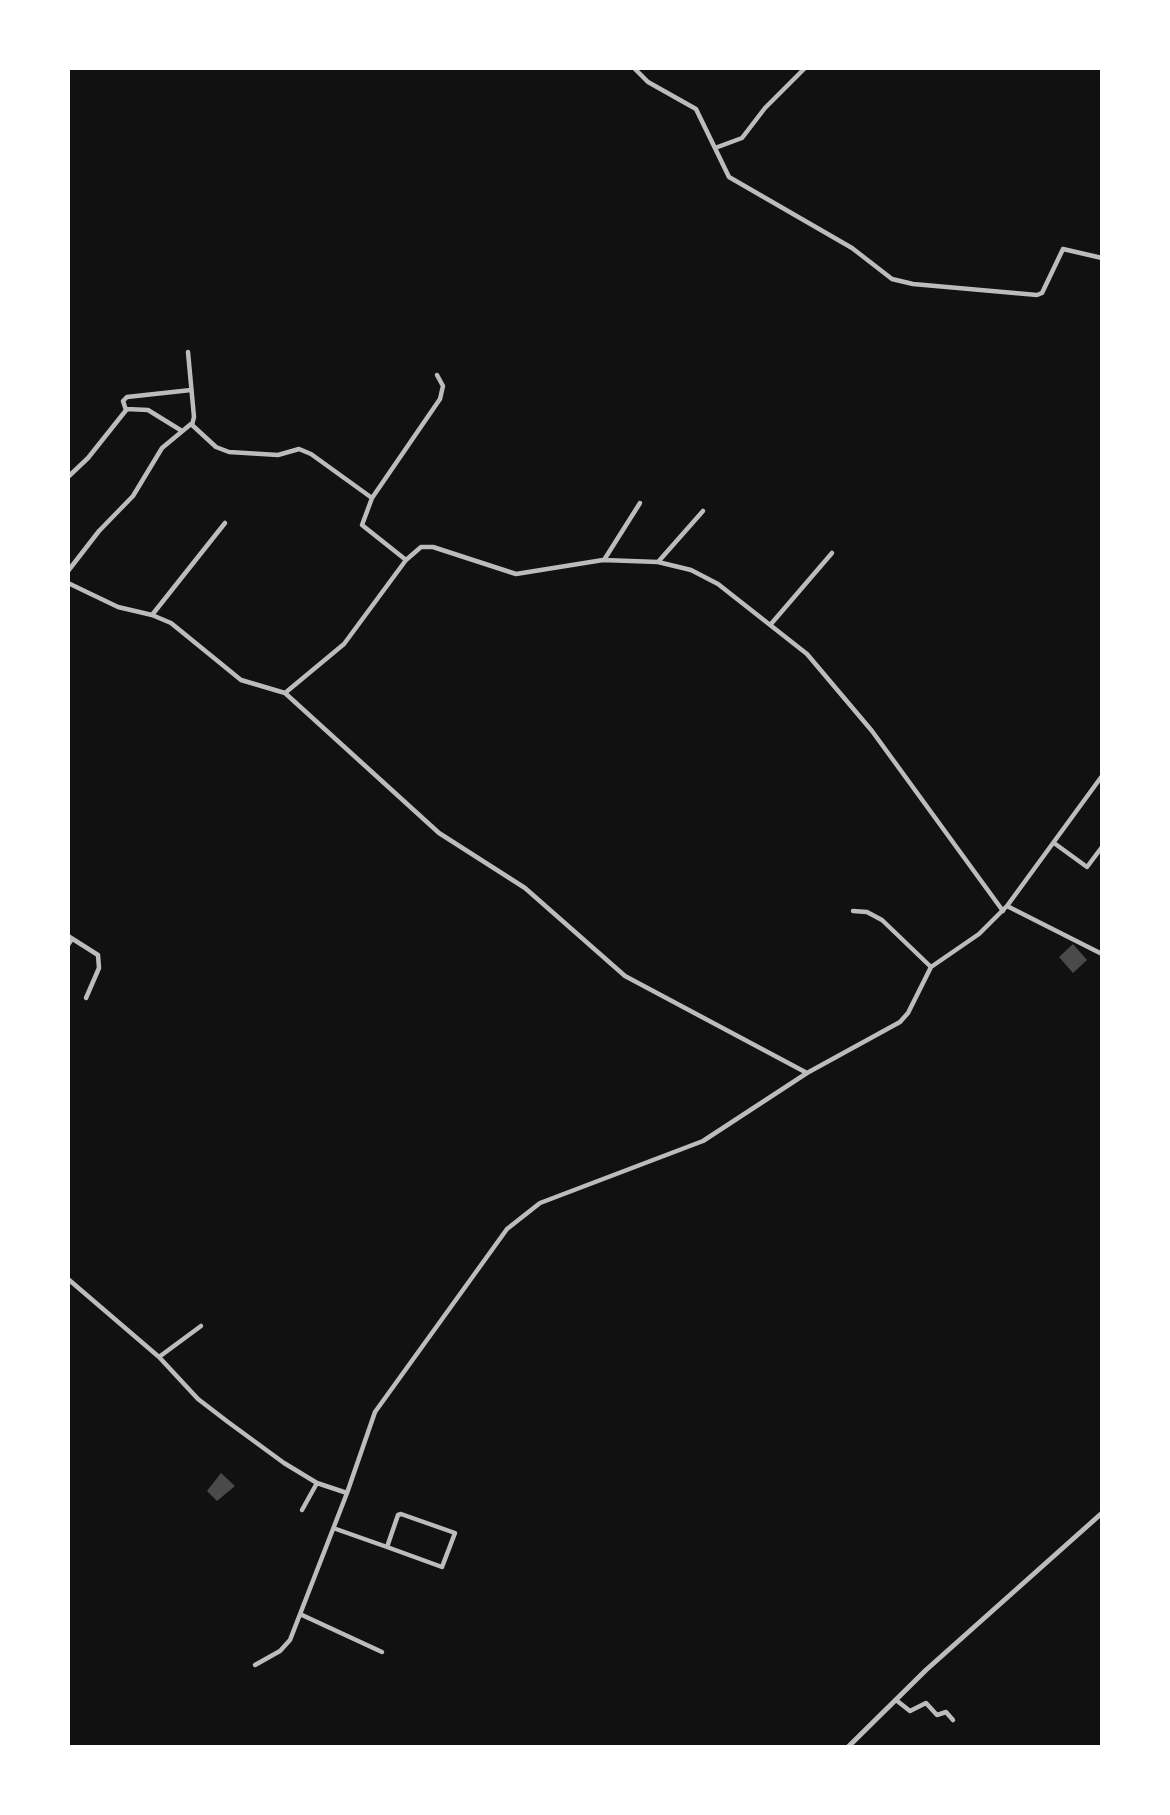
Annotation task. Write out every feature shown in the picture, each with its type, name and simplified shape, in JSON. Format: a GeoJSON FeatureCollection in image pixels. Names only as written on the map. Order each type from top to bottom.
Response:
{"type":"FeatureCollection","features":[{"type":"Feature","properties":{"kind":"street"},"geometry":{"type":"LineString","coordinates":[[634,68],[648,82],[694,106],[729,177],[852,248],[892,279],[913,285],[1037,295],[1042,293],[1063,249],[1102,258]]}},
{"type":"Feature","properties":{"kind":"street"},"geometry":{"type":"LineString","coordinates":[[715,148],[742,138],[765,108],[805,68]]}},
{"type":"Feature","properties":{"kind":"street"},"geometry":{"type":"LineString","coordinates":[[188,352],[192,425],[216,447],[229,452],[278,455],[294,449],[305,451],[372,498]]}},
{"type":"Feature","properties":{"kind":"street"},"geometry":{"type":"LineString","coordinates":[[406,560],[362,525],[372,498],[440,399],[443,387],[437,375]]}},
{"type":"Feature","properties":{"kind":"street"},"geometry":{"type":"LineString","coordinates":[[126,410],[123,401],[127,397],[191,390]]}},
{"type":"Feature","properties":{"kind":"street"},"geometry":{"type":"LineString","coordinates":[[126,410],[148,410],[182,431]]}},
{"type":"Feature","properties":{"kind":"street"},"geometry":{"type":"LineString","coordinates":[[68,477],[88,458],[126,410]]}},
{"type":"Feature","properties":{"kind":"street"},"geometry":{"type":"LineString","coordinates":[[68,571],[99,531],[133,496],[162,448],[192,425]]}},
{"type":"Feature","properties":{"kind":"street"},"geometry":{"type":"LineString","coordinates":[[603,560],[609,555],[640,503]]}},
{"type":"Feature","properties":{"kind":"street"},"geometry":{"type":"LineString","coordinates":[[658,562],[703,511]]}},
{"type":"Feature","properties":{"kind":"street"},"geometry":{"type":"LineString","coordinates":[[152,615],[225,523]]}},
{"type":"Feature","properties":{"kind":"street"},"geometry":{"type":"LineString","coordinates":[[285,693],[344,644],[406,560],[421,547],[433,547],[519,574],[603,560],[658,562],[705,576],[807,654],[856,711],[1003,911]]}},
{"type":"Feature","properties":{"kind":"street"},"geometry":{"type":"LineString","coordinates":[[771,624],[832,553]]}},
{"type":"Feature","properties":{"kind":"street"},"geometry":{"type":"LineString","coordinates":[[68,583],[118,607],[152,615],[181,629],[245,683],[285,693],[439,833],[525,888],[625,976],[807,1073]]}},
{"type":"Feature","properties":{"kind":"street"},"geometry":{"type":"LineString","coordinates":[[255,1665],[285,1647],[302,1615],[336,1528],[375,1412],[461,1288],[517,1219],[540,1203],[703,1141],[807,1073],[904,1019],[931,967],[979,934],[1003,911],[1102,776]]}},
{"type":"Feature","properties":{"kind":"street"},"geometry":{"type":"LineString","coordinates":[[1054,843],[1087,867],[1102,847]]}},
{"type":"Feature","properties":{"kind":"street"},"geometry":{"type":"LineString","coordinates":[[1007,906],[1102,954]]}},
{"type":"Feature","properties":{"kind":"street"},"geometry":{"type":"LineString","coordinates":[[853,911],[867,912],[882,920],[931,967]]}},
{"type":"Feature","properties":{"kind":"street"},"geometry":{"type":"LineString","coordinates":[[68,945],[70,938],[98,955],[99,961],[86,998]]}},
{"type":"Feature","properties":{"kind":"street"},"geometry":{"type":"LineString","coordinates":[[68,1279],[159,1357],[198,1399],[270,1454],[317,1482],[348,1493]]}},
{"type":"Feature","properties":{"kind":"street"},"geometry":{"type":"LineString","coordinates":[[159,1357],[201,1326]]}},
{"type":"Feature","properties":{"kind":"street"},"geometry":{"type":"LineString","coordinates":[[302,1510],[317,1482]]}},
{"type":"Feature","properties":{"kind":"street"},"geometry":{"type":"LineString","coordinates":[[848,1747],[1102,1513]]}},
{"type":"Feature","properties":{"kind":"street"},"geometry":{"type":"LineString","coordinates":[[336,1528],[387,1547],[442,1567],[455,1533],[401,1514],[398,1515],[387,1547]]}},
{"type":"Feature","properties":{"kind":"street"},"geometry":{"type":"LineString","coordinates":[[302,1615],[382,1652]]}},
{"type":"Feature","properties":{"kind":"street"},"geometry":{"type":"LineString","coordinates":[[897,1700],[910,1711],[926,1703],[937,1714],[946,1712],[953,1720]]}},
{"type":"Feature","properties":{"kind":"building"},"geometry":{"type":"Polygon","coordinates":[[[1073,944],[1087,960],[1073,973],[1059,957],[1073,944]]]}},
{"type":"Feature","properties":{"kind":"building"},"geometry":{"type":"Polygon","coordinates":[[[221,1473],[235,1486],[217,1501],[207,1491],[221,1473]]]}}]}
